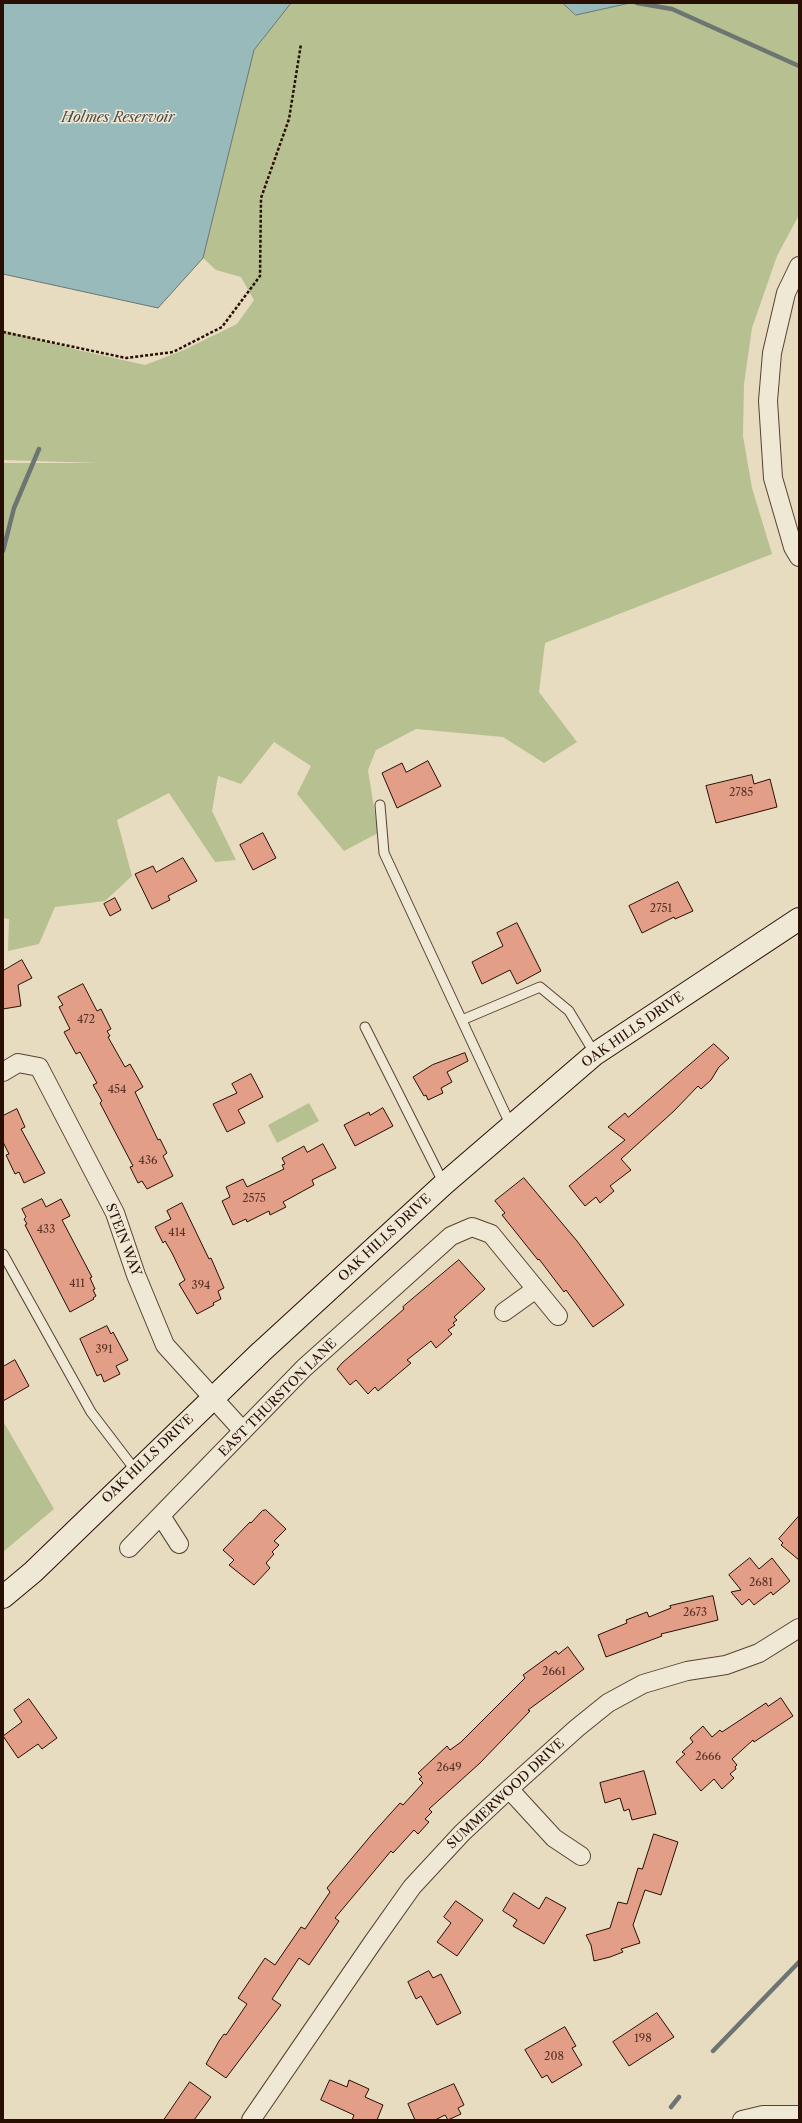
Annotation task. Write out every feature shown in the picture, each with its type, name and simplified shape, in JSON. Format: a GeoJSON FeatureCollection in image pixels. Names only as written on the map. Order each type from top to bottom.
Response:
{"type":"FeatureCollection","features":[{"type":"Feature","properties":{"kind":"main road","name":"OAK HILLS DRIVE"},"geometry":{"type":"LineString","coordinates":[[3,1597],[33,1572],[212,1398],[444,1184],[595,1054],[799,919]]}},
{"type":"Feature","properties":{"kind":"street"},"geometry":{"type":"LineString","coordinates":[[799,266],[786,293],[772,353],[768,401],[773,478],[793,547],[799,557]]}},
{"type":"Feature","properties":{"kind":"street","name":"STEIN WAY"},"geometry":{"type":"LineString","coordinates":[[3,1072],[18,1062],[39,1067],[115,1213],[136,1275],[165,1345],[212,1398],[244,1431]]}},
{"type":"Feature","properties":{"kind":"street","name":"EAST THURSTON LANE"},"geometry":{"type":"LineString","coordinates":[[129,1548],[304,1368],[452,1236],[472,1227],[491,1234],[536,1289]]}},
{"type":"Feature","properties":{"kind":"street"},"geometry":{"type":"LineString","coordinates":[[504,1312],[536,1289],[558,1316]]}},
{"type":"Feature","properties":{"kind":"street"},"geometry":{"type":"LineString","coordinates":[[161,1516],[179,1544]]}},
{"type":"Feature","properties":{"kind":"street","name":"SUMMERWOOD DRIVE"},"geometry":{"type":"LineString","coordinates":[[251,2120],[372,1942],[412,1887],[462,1833],[509,1788],[577,1728],[608,1703],[642,1684],[687,1671],[726,1665],[759,1653],[799,1628]]}},
{"type":"Feature","properties":{"kind":"street"},"geometry":{"type":"LineString","coordinates":[[509,1788],[554,1838],[581,1856]]}},
{"type":"Feature","properties":{"kind":"street"},"geometry":{"type":"LineString","coordinates":[[742,2120],[763,2115],[799,2115]]}},
{"type":"Feature","properties":{"kind":"lane"},"geometry":{"type":"LineString","coordinates":[[380,805],[384,853],[511,1126]]}},
{"type":"Feature","properties":{"kind":"lane"},"geometry":{"type":"LineString","coordinates":[[462,1020],[540,987],[569,1011],[595,1054]]}},
{"type":"Feature","properties":{"kind":"lane"},"geometry":{"type":"LineString","coordinates":[[365,1027],[444,1184]]}},
{"type":"Feature","properties":{"kind":"lane"},"geometry":{"type":"LineString","coordinates":[[3,1254],[91,1412],[136,1471]]}},
{"type":"Feature","properties":{"kind":"path"},"geometry":{"type":"LineString","coordinates":[[3,332],[126,358],[173,352],[222,327],[260,276],[261,198],[289,119],[301,44]]}},
{"type":"Feature","properties":{"kind":"green space"},"geometry":{"type":"Polygon","coordinates":[[[291,3],[563,3],[576,15],[630,3],[799,3],[799,215],[777,256],[752,328],[744,384],[743,436],[752,488],[772,554],[545,643],[539,692],[577,742],[544,763],[503,737],[416,729],[376,750],[368,770],[378,833],[344,851],[297,794],[311,766],[274,742],[241,784],[218,776],[212,811],[236,860],[215,862],[169,793],[117,820],[132,876],[105,901],[55,907],[39,944],[8,951],[9,919],[3,918],[3,461],[5,463],[98,463],[3,460],[3,330],[78,350],[145,365],[184,350],[237,324],[254,300],[241,277],[216,270],[203,258],[254,50],[291,3]]]}},
{"type":"Feature","properties":{"kind":"green space"},"geometry":{"type":"Polygon","coordinates":[[[309,1103],[319,1121],[277,1143],[268,1125],[309,1103]]]}},
{"type":"Feature","properties":{"kind":"green space"},"geometry":{"type":"Polygon","coordinates":[[[3,1421],[54,1509],[3,1552],[3,1421]]]}},
{"type":"Feature","properties":{"kind":"water","name":"Holmes Reservoir"},"geometry":{"type":"Polygon","coordinates":[[[3,3],[291,3],[254,50],[203,258],[158,308],[3,274],[3,3]]]}},
{"type":"Feature","properties":{"kind":"water"},"geometry":{"type":"Polygon","coordinates":[[[563,3],[630,3],[576,15],[563,3]]]}},
{"type":"Feature","properties":{"kind":"building"},"geometry":{"type":"Polygon","coordinates":[[[428,761],[441,786],[397,808],[382,773],[402,763],[406,772],[428,761]]]}},
{"type":"Feature","properties":{"kind":"building"},"geometry":{"type":"Polygon","coordinates":[[[752,775],[754,784],[770,779],[777,807],[716,823],[706,786],[752,775]]]}},
{"type":"Feature","properties":{"kind":"building"},"geometry":{"type":"Polygon","coordinates":[[[263,833],[276,858],[253,870],[240,845],[263,833]]]}},
{"type":"Feature","properties":{"kind":"building"},"geometry":{"type":"Polygon","coordinates":[[[183,858],[197,881],[168,896],[170,900],[152,909],[135,874],[153,866],[156,872],[183,858]]]}},
{"type":"Feature","properties":{"kind":"building"},"geometry":{"type":"Polygon","coordinates":[[[678,882],[693,911],[675,919],[674,917],[642,933],[629,906],[678,882]]]}},
{"type":"Feature","properties":{"kind":"building"},"geometry":{"type":"Polygon","coordinates":[[[115,898],[121,910],[110,916],[104,904],[115,898]]]}},
{"type":"Feature","properties":{"kind":"building"},"geometry":{"type":"Polygon","coordinates":[[[517,923],[541,971],[517,984],[510,970],[482,984],[472,962],[503,946],[497,933],[517,923]]]}},
{"type":"Feature","properties":{"kind":"building"},"geometry":{"type":"Polygon","coordinates":[[[22,960],[32,978],[18,985],[21,1006],[3,1009],[3,971],[22,960]]]}},
{"type":"Feature","properties":{"kind":"building"},"geometry":{"type":"Polygon","coordinates":[[[83,984],[97,1011],[101,1009],[111,1029],[107,1031],[110,1036],[108,1037],[125,1067],[130,1064],[143,1087],[135,1092],[158,1140],[160,1139],[167,1153],[163,1156],[173,1176],[147,1189],[142,1181],[138,1183],[130,1167],[133,1166],[100,1103],[102,1101],[93,1085],[97,1083],[80,1052],[76,1054],[64,1032],[70,1029],[59,1007],[63,1005],[58,997],[83,984]]]}},
{"type":"Feature","properties":{"kind":"building"},"geometry":{"type":"Polygon","coordinates":[[[714,1044],[729,1058],[719,1067],[711,1080],[701,1089],[698,1086],[674,1111],[621,1159],[631,1170],[610,1186],[614,1191],[600,1203],[596,1197],[585,1206],[569,1186],[625,1140],[608,1127],[625,1113],[628,1117],[714,1044]]]}},
{"type":"Feature","properties":{"kind":"building"},"geometry":{"type":"Polygon","coordinates":[[[465,1053],[468,1061],[447,1072],[452,1082],[441,1088],[443,1093],[428,1100],[413,1077],[432,1065],[465,1053]]]}},
{"type":"Feature","properties":{"kind":"building"},"geometry":{"type":"Polygon","coordinates":[[[251,1074],[263,1097],[238,1110],[245,1123],[227,1132],[213,1104],[237,1093],[232,1084],[251,1074]]]}},
{"type":"Feature","properties":{"kind":"building"},"geometry":{"type":"Polygon","coordinates":[[[383,1108],[393,1126],[355,1146],[344,1125],[369,1112],[370,1115],[383,1108]]]}},
{"type":"Feature","properties":{"kind":"building"},"geometry":{"type":"Polygon","coordinates":[[[17,1109],[25,1127],[21,1129],[45,1173],[24,1183],[19,1172],[15,1174],[6,1155],[9,1154],[3,1142],[3,1116],[17,1109]]]}},
{"type":"Feature","properties":{"kind":"building"},"geometry":{"type":"Polygon","coordinates":[[[323,1144],[336,1168],[312,1180],[314,1185],[283,1202],[286,1207],[270,1215],[269,1211],[247,1222],[246,1219],[233,1225],[222,1201],[230,1197],[226,1187],[243,1179],[247,1187],[284,1169],[282,1165],[285,1164],[282,1158],[304,1146],[307,1152],[323,1144]]]}},
{"type":"Feature","properties":{"kind":"building"},"geometry":{"type":"Polygon","coordinates":[[[524,1178],[577,1241],[624,1305],[593,1327],[566,1290],[564,1292],[539,1259],[538,1260],[502,1215],[505,1213],[495,1201],[524,1178]]]}},
{"type":"Feature","properties":{"kind":"building"},"geometry":{"type":"Polygon","coordinates":[[[42,1199],[46,1207],[61,1199],[70,1216],[62,1220],[92,1277],[90,1278],[95,1289],[93,1290],[96,1296],[93,1298],[94,1299],[70,1312],[25,1225],[27,1224],[24,1219],[26,1217],[22,1209],[42,1199]]]}},
{"type":"Feature","properties":{"kind":"building"},"geometry":{"type":"Polygon","coordinates":[[[182,1203],[209,1259],[211,1258],[224,1288],[218,1291],[221,1299],[213,1303],[214,1305],[197,1314],[179,1284],[185,1280],[172,1253],[165,1241],[163,1243],[155,1227],[171,1219],[167,1211],[182,1203]]]}},
{"type":"Feature","properties":{"kind":"building"},"geometry":{"type":"Polygon","coordinates":[[[459,1260],[485,1289],[454,1317],[457,1320],[453,1323],[455,1325],[448,1330],[452,1334],[436,1348],[431,1341],[407,1360],[411,1363],[378,1391],[375,1387],[368,1394],[356,1380],[350,1385],[337,1369],[342,1363],[404,1309],[403,1307],[459,1260]]]}},
{"type":"Feature","properties":{"kind":"building"},"geometry":{"type":"Polygon","coordinates":[[[107,1326],[111,1334],[113,1332],[128,1360],[116,1366],[120,1374],[104,1382],[101,1374],[97,1376],[80,1339],[107,1326]]]}},
{"type":"Feature","properties":{"kind":"building"},"geometry":{"type":"Polygon","coordinates":[[[15,1360],[29,1386],[3,1401],[3,1367],[15,1360]]]}},
{"type":"Feature","properties":{"kind":"building"},"geometry":{"type":"Polygon","coordinates":[[[266,1510],[286,1529],[274,1541],[279,1545],[272,1552],[274,1554],[266,1563],[270,1568],[254,1585],[229,1565],[234,1560],[223,1550],[250,1522],[251,1523],[262,1511],[266,1510]]]}},
{"type":"Feature","properties":{"kind":"building"},"geometry":{"type":"Polygon","coordinates":[[[799,1516],[799,1560],[781,1545],[783,1543],[779,1539],[799,1516]]]}},
{"type":"Feature","properties":{"kind":"building"},"geometry":{"type":"Polygon","coordinates":[[[750,1558],[759,1569],[772,1558],[790,1581],[773,1595],[771,1592],[754,1605],[749,1599],[742,1605],[731,1592],[741,1590],[729,1575],[750,1558]]]}},
{"type":"Feature","properties":{"kind":"building"},"geometry":{"type":"Polygon","coordinates":[[[713,1596],[718,1620],[661,1634],[662,1636],[606,1657],[598,1635],[627,1623],[626,1620],[647,1612],[649,1617],[671,1608],[670,1606],[713,1596]]]}},
{"type":"Feature","properties":{"kind":"building"},"geometry":{"type":"Polygon","coordinates":[[[568,1647],[584,1669],[528,1710],[530,1711],[480,1763],[429,1809],[432,1812],[425,1819],[429,1822],[418,1834],[414,1830],[393,1853],[391,1851],[335,1918],[339,1921],[309,1965],[299,1958],[272,1999],[281,2005],[226,2078],[206,2064],[219,2041],[224,2034],[226,2035],[247,2004],[238,1998],[265,1958],[275,1965],[301,1927],[305,1929],[330,1892],[327,1888],[400,1803],[403,1805],[423,1783],[419,1779],[422,1777],[418,1773],[447,1746],[450,1750],[461,1742],[525,1678],[523,1675],[556,1651],[558,1654],[568,1647]]]}},
{"type":"Feature","properties":{"kind":"building"},"geometry":{"type":"Polygon","coordinates":[[[781,1698],[793,1716],[754,1742],[753,1740],[732,1759],[737,1765],[735,1767],[736,1769],[730,1774],[734,1778],[722,1789],[714,1779],[701,1791],[676,1762],[685,1754],[682,1752],[693,1742],[690,1738],[703,1726],[712,1737],[720,1730],[722,1732],[766,1703],[768,1706],[781,1698]]]}},
{"type":"Feature","properties":{"kind":"building"},"geometry":{"type":"Polygon","coordinates":[[[29,1699],[57,1738],[42,1749],[38,1744],[18,1758],[3,1736],[22,1722],[14,1710],[29,1699]]]}},
{"type":"Feature","properties":{"kind":"building"},"geometry":{"type":"Polygon","coordinates":[[[644,1771],[656,1814],[632,1820],[629,1809],[624,1811],[620,1798],[605,1803],[600,1783],[644,1771]]]}},
{"type":"Feature","properties":{"kind":"building"},"geometry":{"type":"Polygon","coordinates":[[[654,1834],[678,1842],[661,1895],[645,1890],[633,1925],[640,1943],[621,1949],[623,1952],[594,1961],[591,1945],[586,1935],[610,1928],[618,1902],[627,1904],[638,1868],[642,1869],[654,1834]]]}},
{"type":"Feature","properties":{"kind":"building"},"geometry":{"type":"Polygon","coordinates":[[[514,1893],[539,1909],[546,1897],[566,1908],[544,1944],[513,1926],[517,1920],[503,1911],[514,1893]]]}},
{"type":"Feature","properties":{"kind":"building"},"geometry":{"type":"Polygon","coordinates":[[[456,1901],[483,1920],[457,1956],[437,1942],[451,1923],[444,1917],[456,1901]]]}},
{"type":"Feature","properties":{"kind":"building"},"geometry":{"type":"Polygon","coordinates":[[[429,1971],[433,1978],[441,1974],[461,2013],[437,2025],[421,1996],[416,1999],[408,1982],[429,1971]]]}},
{"type":"Feature","properties":{"kind":"building"},"geometry":{"type":"Polygon","coordinates":[[[657,2013],[674,2037],[629,2066],[613,2042],[657,2013]]]}},
{"type":"Feature","properties":{"kind":"building"},"geometry":{"type":"Polygon","coordinates":[[[565,2027],[576,2046],[572,2048],[582,2065],[552,2083],[547,2075],[542,2078],[525,2050],[565,2027]]]}},
{"type":"Feature","properties":{"kind":"building"},"geometry":{"type":"Polygon","coordinates":[[[330,2080],[347,2087],[349,2080],[369,2089],[365,2097],[383,2105],[377,2120],[352,2120],[354,2115],[321,2100],[330,2080]]]}},
{"type":"Feature","properties":{"kind":"building"},"geometry":{"type":"Polygon","coordinates":[[[190,2082],[211,2097],[194,2120],[164,2120],[190,2082]]]}},
{"type":"Feature","properties":{"kind":"building"},"geometry":{"type":"Polygon","coordinates":[[[454,2084],[464,2105],[458,2108],[461,2114],[448,2120],[445,2115],[435,2120],[415,2120],[408,2104],[454,2084]]]}},
{"type":"Feature","properties":{"kind":"waterway"},"geometry":{"type":"LineString","coordinates":[[637,3],[672,9],[799,66]]}},
{"type":"Feature","properties":{"kind":"waterway"},"geometry":{"type":"LineString","coordinates":[[3,551],[14,508],[39,449]]}},
{"type":"Feature","properties":{"kind":"waterway"},"geometry":{"type":"LineString","coordinates":[[713,2051],[799,1962]]}},
{"type":"Feature","properties":{"kind":"waterway"},"geometry":{"type":"LineString","coordinates":[[671,2107],[679,2097]]}}]}
